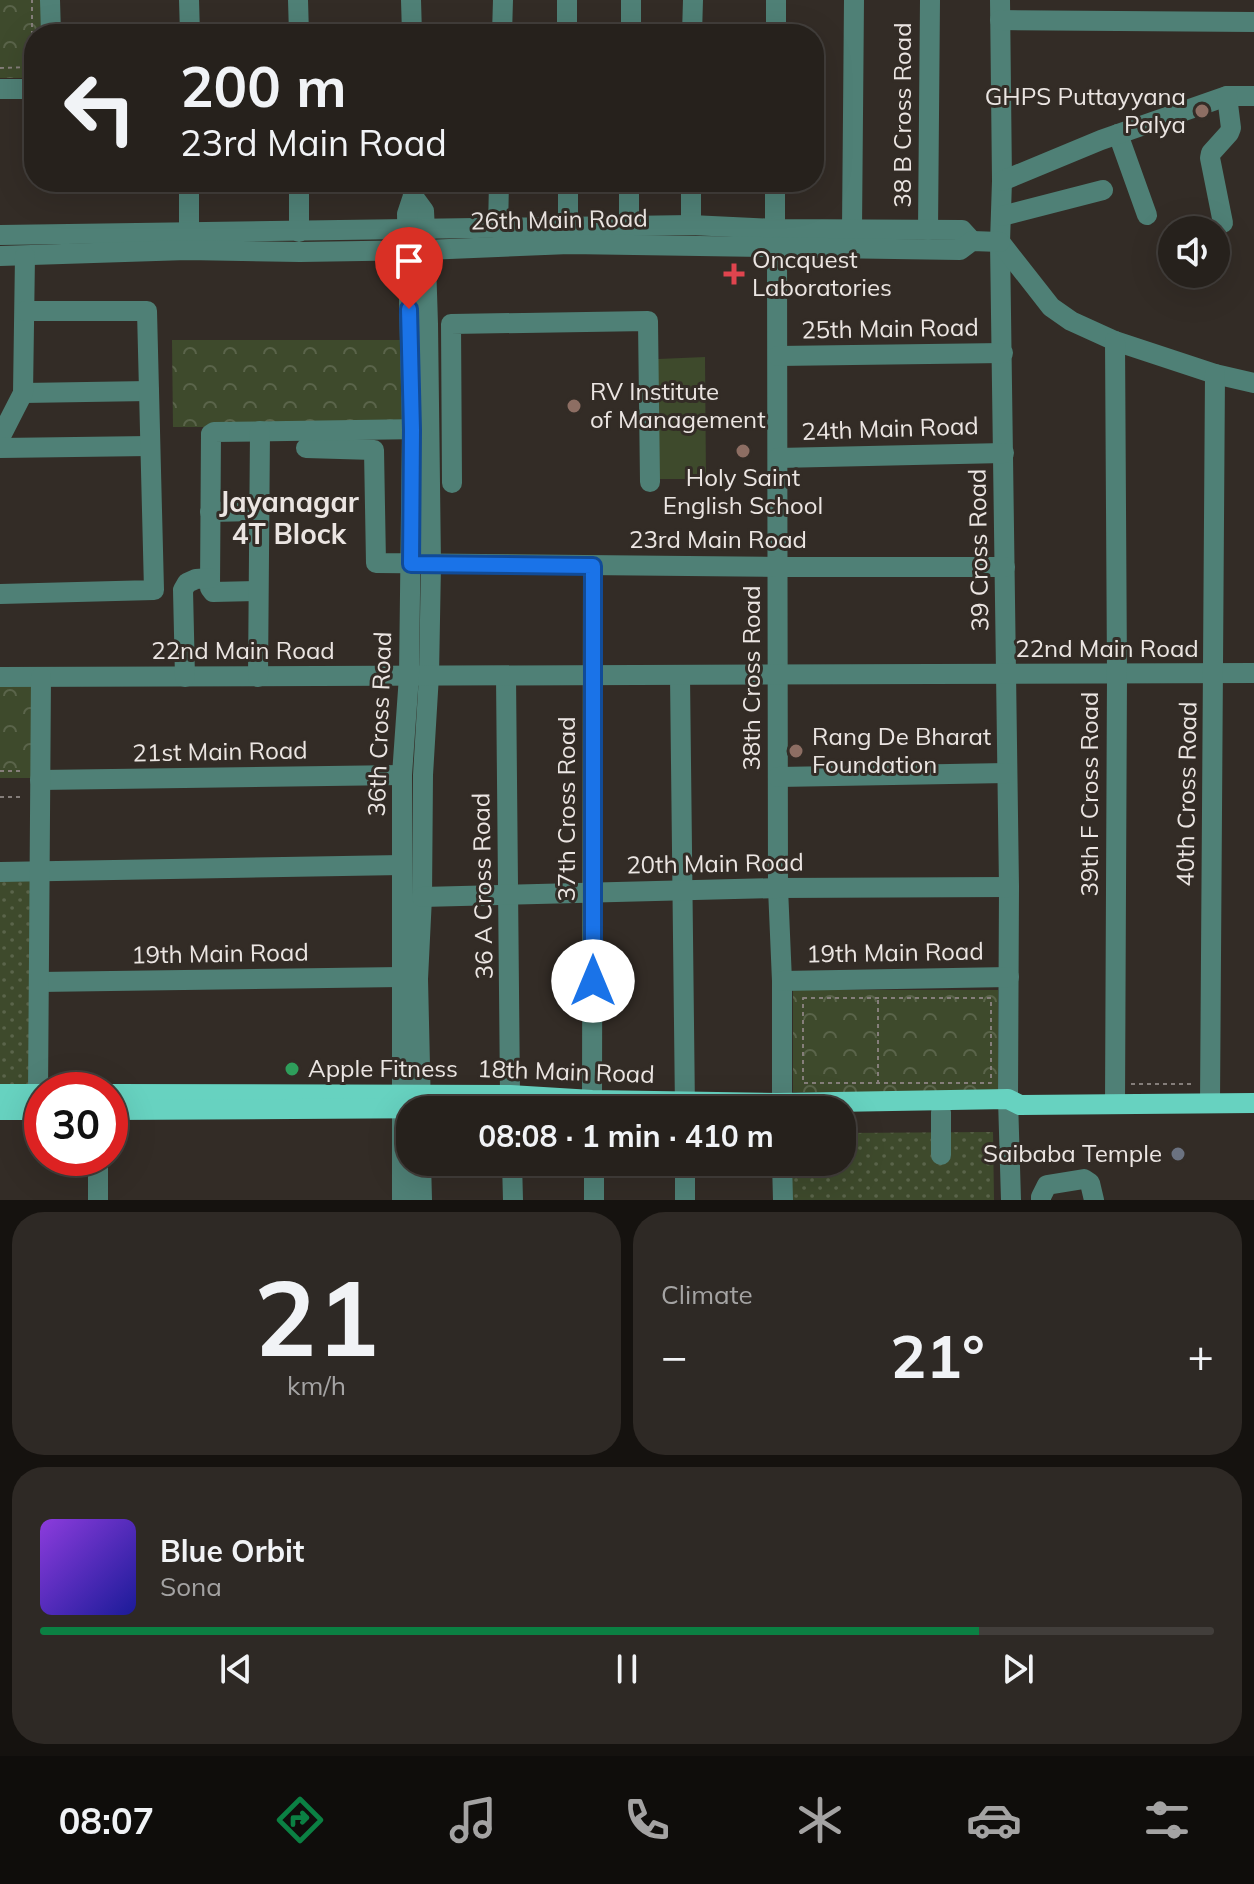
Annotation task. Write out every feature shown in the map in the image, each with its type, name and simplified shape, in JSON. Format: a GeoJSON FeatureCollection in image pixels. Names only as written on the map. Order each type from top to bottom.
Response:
{"type":"FeatureCollection","features":[{"type":"Feature","properties":{"kind":"main road"},"geometry":{"type":"LineString","coordinates":[[0,1094],[24,1097]]}},
{"type":"Feature","properties":{"kind":"main road","name":"18th Main Road"},"geometry":{"type":"LineString","coordinates":[[856,1113],[941,1112],[1118,1094],[1210,1103],[1254,1103]]}},
{"type":"Feature","properties":{"kind":"main road","name":"18th Main Road"},"geometry":{"type":"LineString","coordinates":[[128,1095],[396,1102]]}},
{"type":"Feature","properties":{"kind":"main road","name":"18th Main Road"},"geometry":{"type":"LineString","coordinates":[[128,1110],[396,1103]]}},
{"type":"Feature","properties":{"kind":"main road"},"geometry":{"type":"LineString","coordinates":[[0,1110],[24,1104]]}},
{"type":"Feature","properties":{"kind":"main road","name":"18th Main Road"},"geometry":{"type":"LineString","coordinates":[[856,1106],[1012,1105]]}},
{"type":"Feature","properties":{"kind":"street"},"geometry":{"type":"LineString","coordinates":[[50,0],[51,24]]}},
{"type":"Feature","properties":{"kind":"street"},"geometry":{"type":"LineString","coordinates":[[189,0],[190,24]]}},
{"type":"Feature","properties":{"kind":"street"},"geometry":{"type":"LineString","coordinates":[[298,0],[299,24]]}},
{"type":"Feature","properties":{"kind":"street"},"geometry":{"type":"LineString","coordinates":[[411,0],[412,24]]}},
{"type":"Feature","properties":{"kind":"street"},"geometry":{"type":"LineString","coordinates":[[502,24],[503,0]]}},
{"type":"Feature","properties":{"kind":"street"},"geometry":{"type":"LineString","coordinates":[[567,0],[567,24]]}},
{"type":"Feature","properties":{"kind":"street"},"geometry":{"type":"LineString","coordinates":[[631,0],[631,24]]}},
{"type":"Feature","properties":{"kind":"street"},"geometry":{"type":"LineString","coordinates":[[692,24],[693,0]]}},
{"type":"Feature","properties":{"kind":"street"},"geometry":{"type":"LineString","coordinates":[[776,0],[776,24]]}},
{"type":"Feature","properties":{"kind":"street"},"geometry":{"type":"LineString","coordinates":[[852,229],[854,0]]}},
{"type":"Feature","properties":{"kind":"street","name":"38 B Cross Road"},"geometry":{"type":"LineString","coordinates":[[928,230],[930,0]]}},
{"type":"Feature","properties":{"kind":"street"},"geometry":{"type":"LineString","coordinates":[[1000,10],[1254,22]]}},
{"type":"Feature","properties":{"kind":"street","name":"39 Cross Road"},"geometry":{"type":"LineString","coordinates":[[1000,10],[1011,1200]]}},
{"type":"Feature","properties":{"kind":"street"},"geometry":{"type":"LineString","coordinates":[[0,89],[24,89]]}},
{"type":"Feature","properties":{"kind":"street"},"geometry":{"type":"LineString","coordinates":[[1002,181],[1118,134],[1227,96],[1254,96]]}},
{"type":"Feature","properties":{"kind":"street"},"geometry":{"type":"LineString","coordinates":[[1222,216],[1210,158],[1231,128],[1227,96]]}},
{"type":"Feature","properties":{"kind":"street"},"geometry":{"type":"LineString","coordinates":[[1118,134],[1147,215]]}},
{"type":"Feature","properties":{"kind":"street"},"geometry":{"type":"LineString","coordinates":[[1002,216],[1103,190]]}},
{"type":"Feature","properties":{"kind":"street"},"geometry":{"type":"LineString","coordinates":[[189,192],[189,233]]}},
{"type":"Feature","properties":{"kind":"street"},"geometry":{"type":"LineString","coordinates":[[299,192],[299,232]]}},
{"type":"Feature","properties":{"kind":"street"},"geometry":{"type":"LineString","coordinates":[[411,192],[407,214],[416,240]]}},
{"type":"Feature","properties":{"kind":"street"},"geometry":{"type":"LineString","coordinates":[[498,229],[499,192]]}},
{"type":"Feature","properties":{"kind":"street"},"geometry":{"type":"LineString","coordinates":[[568,192],[568,227]]}},
{"type":"Feature","properties":{"kind":"street"},"geometry":{"type":"LineString","coordinates":[[629,192],[629,226]]}},
{"type":"Feature","properties":{"kind":"street"},"geometry":{"type":"LineString","coordinates":[[691,192],[691,225]]}},
{"type":"Feature","properties":{"kind":"street","name":"38th Cross Road"},"geometry":{"type":"LineString","coordinates":[[775,192],[778,888],[782,1096]]}},
{"type":"Feature","properties":{"kind":"street","name":"26th Main Road"},"geometry":{"type":"LineString","coordinates":[[0,256],[187,250],[300,252],[498,229],[691,225],[776,238],[960,250],[972,241],[1000,242]]}},
{"type":"Feature","properties":{"kind":"street","name":"26th Main Road"},"geometry":{"type":"LineString","coordinates":[[0,235],[299,232],[416,240],[569,244],[776,238],[852,229],[962,230],[972,241]]}},
{"type":"Feature","properties":{"kind":"street","name":"36th Cross Road"},"geometry":{"type":"LineString","coordinates":[[416,240],[428,324],[421,430]]}},
{"type":"Feature","properties":{"kind":"street","name":"36th Cross Road"},"geometry":{"type":"LineString","coordinates":[[413,1096],[422,897],[423,775],[419,676],[421,430],[416,240]]}},
{"type":"Feature","properties":{"kind":"street"},"geometry":{"type":"LineString","coordinates":[[1000,242],[1051,307],[1071,321],[1115,341],[1215,374],[1254,383]]}},
{"type":"Feature","properties":{"kind":"street"},"geometry":{"type":"LineString","coordinates":[[0,438],[23,393],[25,256]]}},
{"type":"Feature","properties":{"kind":"street"},"geometry":{"type":"LineString","coordinates":[[0,594],[154,590],[147,311],[25,311]]}},
{"type":"Feature","properties":{"kind":"street"},"geometry":{"type":"LineString","coordinates":[[428,324],[648,321],[650,482]]}},
{"type":"Feature","properties":{"kind":"street"},"geometry":{"type":"LineString","coordinates":[[451,324],[452,483]]}},
{"type":"Feature","properties":{"kind":"street","name":"39th F Cross Road"},"geometry":{"type":"LineString","coordinates":[[1115,341],[1118,1094]]}},
{"type":"Feature","properties":{"kind":"street","name":"25th Main Road"},"geometry":{"type":"LineString","coordinates":[[778,356],[1003,353]]}},
{"type":"Feature","properties":{"kind":"street","name":"40th Cross Road"},"geometry":{"type":"LineString","coordinates":[[1210,1103],[1215,374]]}},
{"type":"Feature","properties":{"kind":"street"},"geometry":{"type":"LineString","coordinates":[[23,393],[149,391]]}},
{"type":"Feature","properties":{"kind":"street"},"geometry":{"type":"LineString","coordinates":[[257,591],[213,592],[210,588],[211,434],[421,430]]}},
{"type":"Feature","properties":{"kind":"street"},"geometry":{"type":"LineString","coordinates":[[258,677],[260,431]]}},
{"type":"Feature","properties":{"kind":"street"},"geometry":{"type":"LineString","coordinates":[[0,448],[150,446]]}},
{"type":"Feature","properties":{"kind":"street","name":"23rd Main Road"},"geometry":{"type":"LineString","coordinates":[[306,448],[374,450],[376,563],[1005,567]]}},
{"type":"Feature","properties":{"kind":"street","name":"24th Main Road"},"geometry":{"type":"LineString","coordinates":[[778,458],[1004,453]]}},
{"type":"Feature","properties":{"kind":"street"},"geometry":{"type":"LineString","coordinates":[[210,512],[258,511]]}},
{"type":"Feature","properties":{"kind":"street","name":"37th Cross Road"},"geometry":{"type":"LineString","coordinates":[[592,1096],[593,566]]}},
{"type":"Feature","properties":{"kind":"street"},"geometry":{"type":"LineString","coordinates":[[185,677],[183,590],[187,583],[196,579],[210,578]]}},
{"type":"Feature","properties":{"kind":"street","name":"22nd Main Road"},"geometry":{"type":"LineString","coordinates":[[0,677],[1254,673]]}},
{"type":"Feature","properties":{"kind":"street","name":"36th Cross Road"},"geometry":{"type":"LineString","coordinates":[[412,1096],[401,977],[402,775],[419,676]]}},
{"type":"Feature","properties":{"kind":"street","name":"36 A Cross Road"},"geometry":{"type":"LineString","coordinates":[[506,676],[515,1096]]}},
{"type":"Feature","properties":{"kind":"street"},"geometry":{"type":"LineString","coordinates":[[680,676],[685,1096]]}},
{"type":"Feature","properties":{"kind":"street"},"geometry":{"type":"LineString","coordinates":[[41,677],[37,783],[41,1072]]}},
{"type":"Feature","properties":{"kind":"street"},"geometry":{"type":"LineString","coordinates":[[778,777],[1007,773]]}},
{"type":"Feature","properties":{"kind":"street","name":"21st Main Road"},"geometry":{"type":"LineString","coordinates":[[37,783],[402,775]]}},
{"type":"Feature","properties":{"kind":"street"},"geometry":{"type":"LineString","coordinates":[[0,872],[402,865]]}},
{"type":"Feature","properties":{"kind":"street","name":"20th Main Road"},"geometry":{"type":"LineString","coordinates":[[422,897],[778,888],[1009,887]]}},
{"type":"Feature","properties":{"kind":"street","name":"19th Main Road"},"geometry":{"type":"LineString","coordinates":[[39,982],[401,977]]}},
{"type":"Feature","properties":{"kind":"street","name":"19th Main Road"},"geometry":{"type":"LineString","coordinates":[[782,981],[1009,977]]}},
{"type":"Feature","properties":{"kind":"street"},"geometry":{"type":"LineString","coordinates":[[941,1112],[941,1155]]}},
{"type":"Feature","properties":{"kind":"street"},"geometry":{"type":"LineString","coordinates":[[98,1176],[98,1200]]}},
{"type":"Feature","properties":{"kind":"street","name":"36th Cross Road"},"geometry":{"type":"LineString","coordinates":[[402,1200],[405,1176]]}},
{"type":"Feature","properties":{"kind":"street"},"geometry":{"type":"LineString","coordinates":[[421,1176],[422,1200]]}},
{"type":"Feature","properties":{"kind":"street"},"geometry":{"type":"LineString","coordinates":[[512,1176],[513,1200]]}},
{"type":"Feature","properties":{"kind":"street"},"geometry":{"type":"LineString","coordinates":[[594,1176],[594,1200]]}},
{"type":"Feature","properties":{"kind":"street"},"geometry":{"type":"LineString","coordinates":[[685,1176],[685,1200]]}},
{"type":"Feature","properties":{"kind":"street"},"geometry":{"type":"LineString","coordinates":[[782,1176],[783,1200]]}},
{"type":"Feature","properties":{"kind":"street"},"geometry":{"type":"LineString","coordinates":[[1041,1200],[1047,1185],[1084,1179],[1090,1183],[1094,1200]]}},
{"type":"Feature","properties":{"kind":"path"},"geometry":{"type":"LineString","coordinates":[[32,0],[32,24]]}},
{"type":"Feature","properties":{"kind":"path"},"geometry":{"type":"LineString","coordinates":[[0,68],[24,67]]}},
{"type":"Feature","properties":{"kind":"path"},"geometry":{"type":"LineString","coordinates":[[0,771],[37,783]]}},
{"type":"Feature","properties":{"kind":"path"},"geometry":{"type":"LineString","coordinates":[[0,797],[37,783]]}},
{"type":"Feature","properties":{"kind":"path"},"geometry":{"type":"LineString","coordinates":[[803,998],[991,998],[991,1083],[878,1083],[803,1083],[803,998]]}},
{"type":"Feature","properties":{"kind":"path"},"geometry":{"type":"LineString","coordinates":[[878,998],[878,1083]]}},
{"type":"Feature","properties":{"kind":"path"},"geometry":{"type":"LineString","coordinates":[[1118,1094],[1198,1084]]}},
{"type":"Feature","properties":{"kind":"green space"},"geometry":{"type":"Polygon","coordinates":[[[0,0],[42,0],[42,24],[24,24],[24,78],[0,78],[0,0]]]}},
{"type":"Feature","properties":{"kind":"green space"},"geometry":{"type":"Polygon","coordinates":[[[172,340],[402,340],[402,427],[173,427],[172,340]]]}},
{"type":"Feature","properties":{"kind":"green space"},"geometry":{"type":"Polygon","coordinates":[[[705,357],[706,479],[651,479],[658,359],[705,357]]]}},
{"type":"Feature","properties":{"kind":"green space"},"geometry":{"type":"Polygon","coordinates":[[[32,682],[32,778],[0,778],[0,683],[32,682]]]}},
{"type":"Feature","properties":{"kind":"green space"},"geometry":{"type":"Polygon","coordinates":[[[0,878],[31,878],[32,1072],[24,1072],[24,1093],[0,1093],[0,878]]]}},
{"type":"Feature","properties":{"kind":"green space"},"geometry":{"type":"Polygon","coordinates":[[[793,990],[998,990],[998,1093],[793,1092],[793,990]]]}},
{"type":"Feature","properties":{"kind":"green space"},"geometry":{"type":"Polygon","coordinates":[[[993,1132],[994,1200],[791,1200],[791,1176],[856,1176],[856,1133],[993,1132]]]}},
{"type":"Feature","properties":{"kind":"place","name":"GHPS Puttayyana Palya"},"geometry":{"type":"Point","coordinates":[1202,111]}},
{"type":"Feature","properties":{"kind":"place","name":"Oncquest Laboratories"},"geometry":{"type":"Point","coordinates":[734,274]}},
{"type":"Feature","properties":{"kind":"place","name":"RV Institute of Management"},"geometry":{"type":"Point","coordinates":[574,406]}},
{"type":"Feature","properties":{"kind":"place","name":"Holy Saint English School"},"geometry":{"type":"Point","coordinates":[743,451]}},
{"type":"Feature","properties":{"kind":"place","name":"Rang De Bharat Foundation"},"geometry":{"type":"Point","coordinates":[796,751]}},
{"type":"Feature","properties":{"kind":"place","name":"Apple Fitness"},"geometry":{"type":"Point","coordinates":[292,1069]}},
{"type":"Feature","properties":{"kind":"place","name":"Saibaba Temple"},"geometry":{"type":"Point","coordinates":[1178,1154]}},
{"type":"Feature","properties":{"kind":"district","name":"Jayanagar 4T Block"},"geometry":{"type":"Point","coordinates":[289,518]}},
{"type":"Feature","properties":{"kind":"route"},"geometry":{"type":"LineString","coordinates":[[409,309],[411,564],[593,566],[593,981]]}}]}
